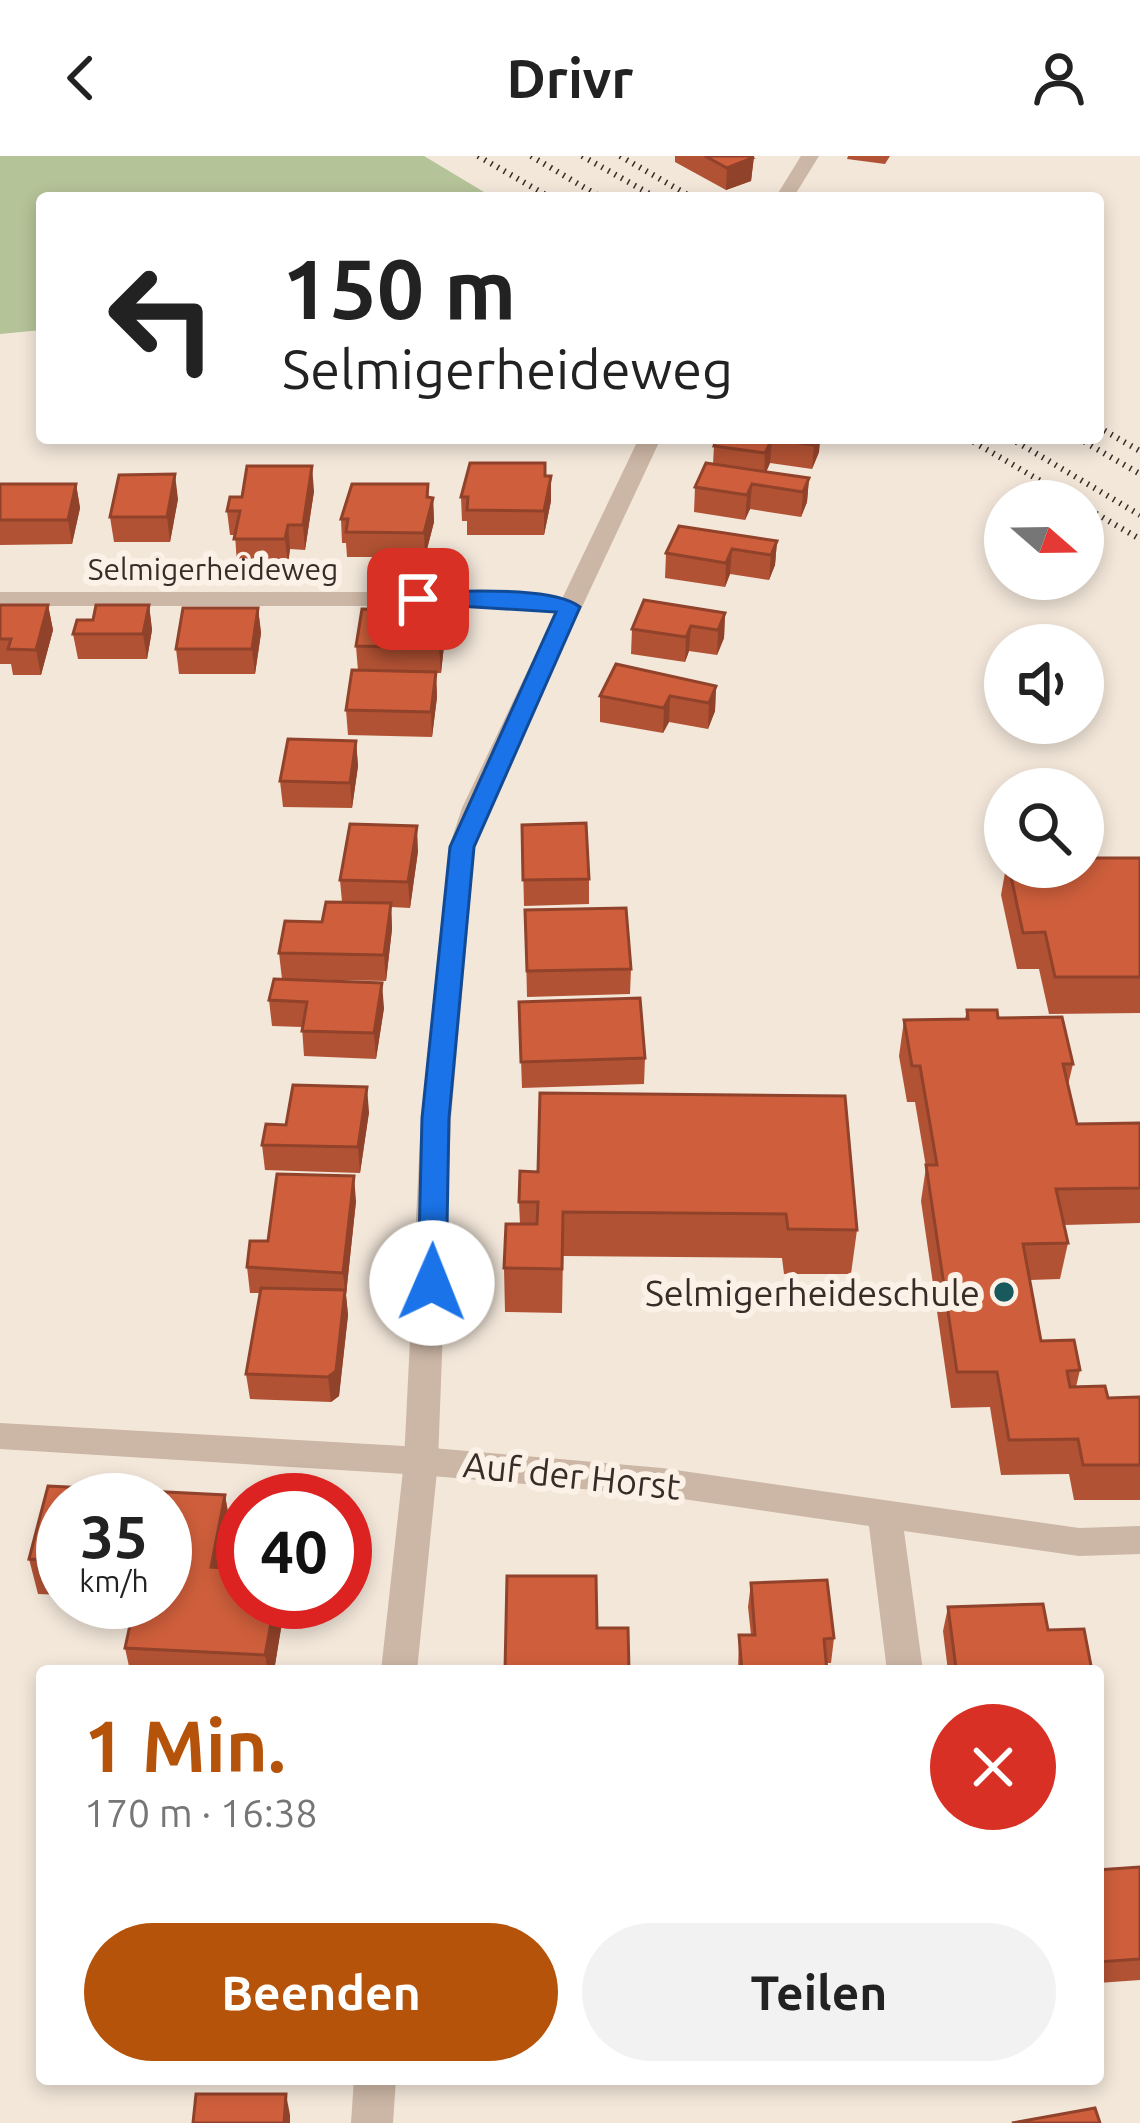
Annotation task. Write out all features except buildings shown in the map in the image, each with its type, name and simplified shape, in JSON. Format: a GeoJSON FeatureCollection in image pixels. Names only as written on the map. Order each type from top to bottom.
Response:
{"type":"FeatureCollection","features":[{"type":"Feature","properties":{"kind":"street"},"geometry":{"type":"LineString","coordinates":[[788,192],[810,156]]}},
{"type":"Feature","properties":{"kind":"street"},"geometry":{"type":"LineString","coordinates":[[400,1665],[421,1461],[436,1118],[462,847],[647,444]]}},
{"type":"Feature","properties":{"kind":"street","name":"Selmigerheideweg"},"geometry":{"type":"LineString","coordinates":[[0,599],[504,599],[569,607]]}},
{"type":"Feature","properties":{"kind":"street","name":"Auf der Horst"},"geometry":{"type":"LineString","coordinates":[[0,1436],[421,1461],[662,1482],[1079,1542],[1140,1540]]}},
{"type":"Feature","properties":{"kind":"street"},"geometry":{"type":"LineString","coordinates":[[886,1517],[904,1665]]}},
{"type":"Feature","properties":{"kind":"street"},"geometry":{"type":"LineString","coordinates":[[372,2123],[375,2085]]}},
{"type":"Feature","properties":{"kind":"green space"},"geometry":{"type":"Polygon","coordinates":[[[0,156],[424,156],[484,192],[36,192],[36,331],[0,334],[0,156]]]}},
{"type":"Feature","properties":{"kind":"railway"},"geometry":{"type":"LineString","coordinates":[[478,156],[541,192]]}},
{"type":"Feature","properties":{"kind":"railway"},"geometry":{"type":"LineString","coordinates":[[531,156],[592,192]]}},
{"type":"Feature","properties":{"kind":"railway"},"geometry":{"type":"LineString","coordinates":[[582,156],[646,192]]}},
{"type":"Feature","properties":{"kind":"railway"},"geometry":{"type":"LineString","coordinates":[[620,156],[683,192]]}},
{"type":"Feature","properties":{"kind":"railway"},"geometry":{"type":"LineString","coordinates":[[1104,430],[1140,451]]}},
{"type":"Feature","properties":{"kind":"railway"},"geometry":{"type":"LineString","coordinates":[[977,444],[1039,480]]}},
{"type":"Feature","properties":{"kind":"railway"},"geometry":{"type":"LineString","coordinates":[[1020,444],[1140,515]]}},
{"type":"Feature","properties":{"kind":"railway"},"geometry":{"type":"LineString","coordinates":[[1088,444],[1140,474]]}},
{"type":"Feature","properties":{"kind":"railway"},"geometry":{"type":"LineString","coordinates":[[1104,518],[1140,539]]}},
{"type":"Feature","properties":{"kind":"place","name":"Selmigerheideschule"},"geometry":{"type":"Point","coordinates":[1004,1292]}},
{"type":"Feature","properties":{"kind":"route"},"geometry":{"type":"LineString","coordinates":[[418,599],[504,599],[569,607],[475,808],[462,847],[436,1118],[432,1283]]}}]}
